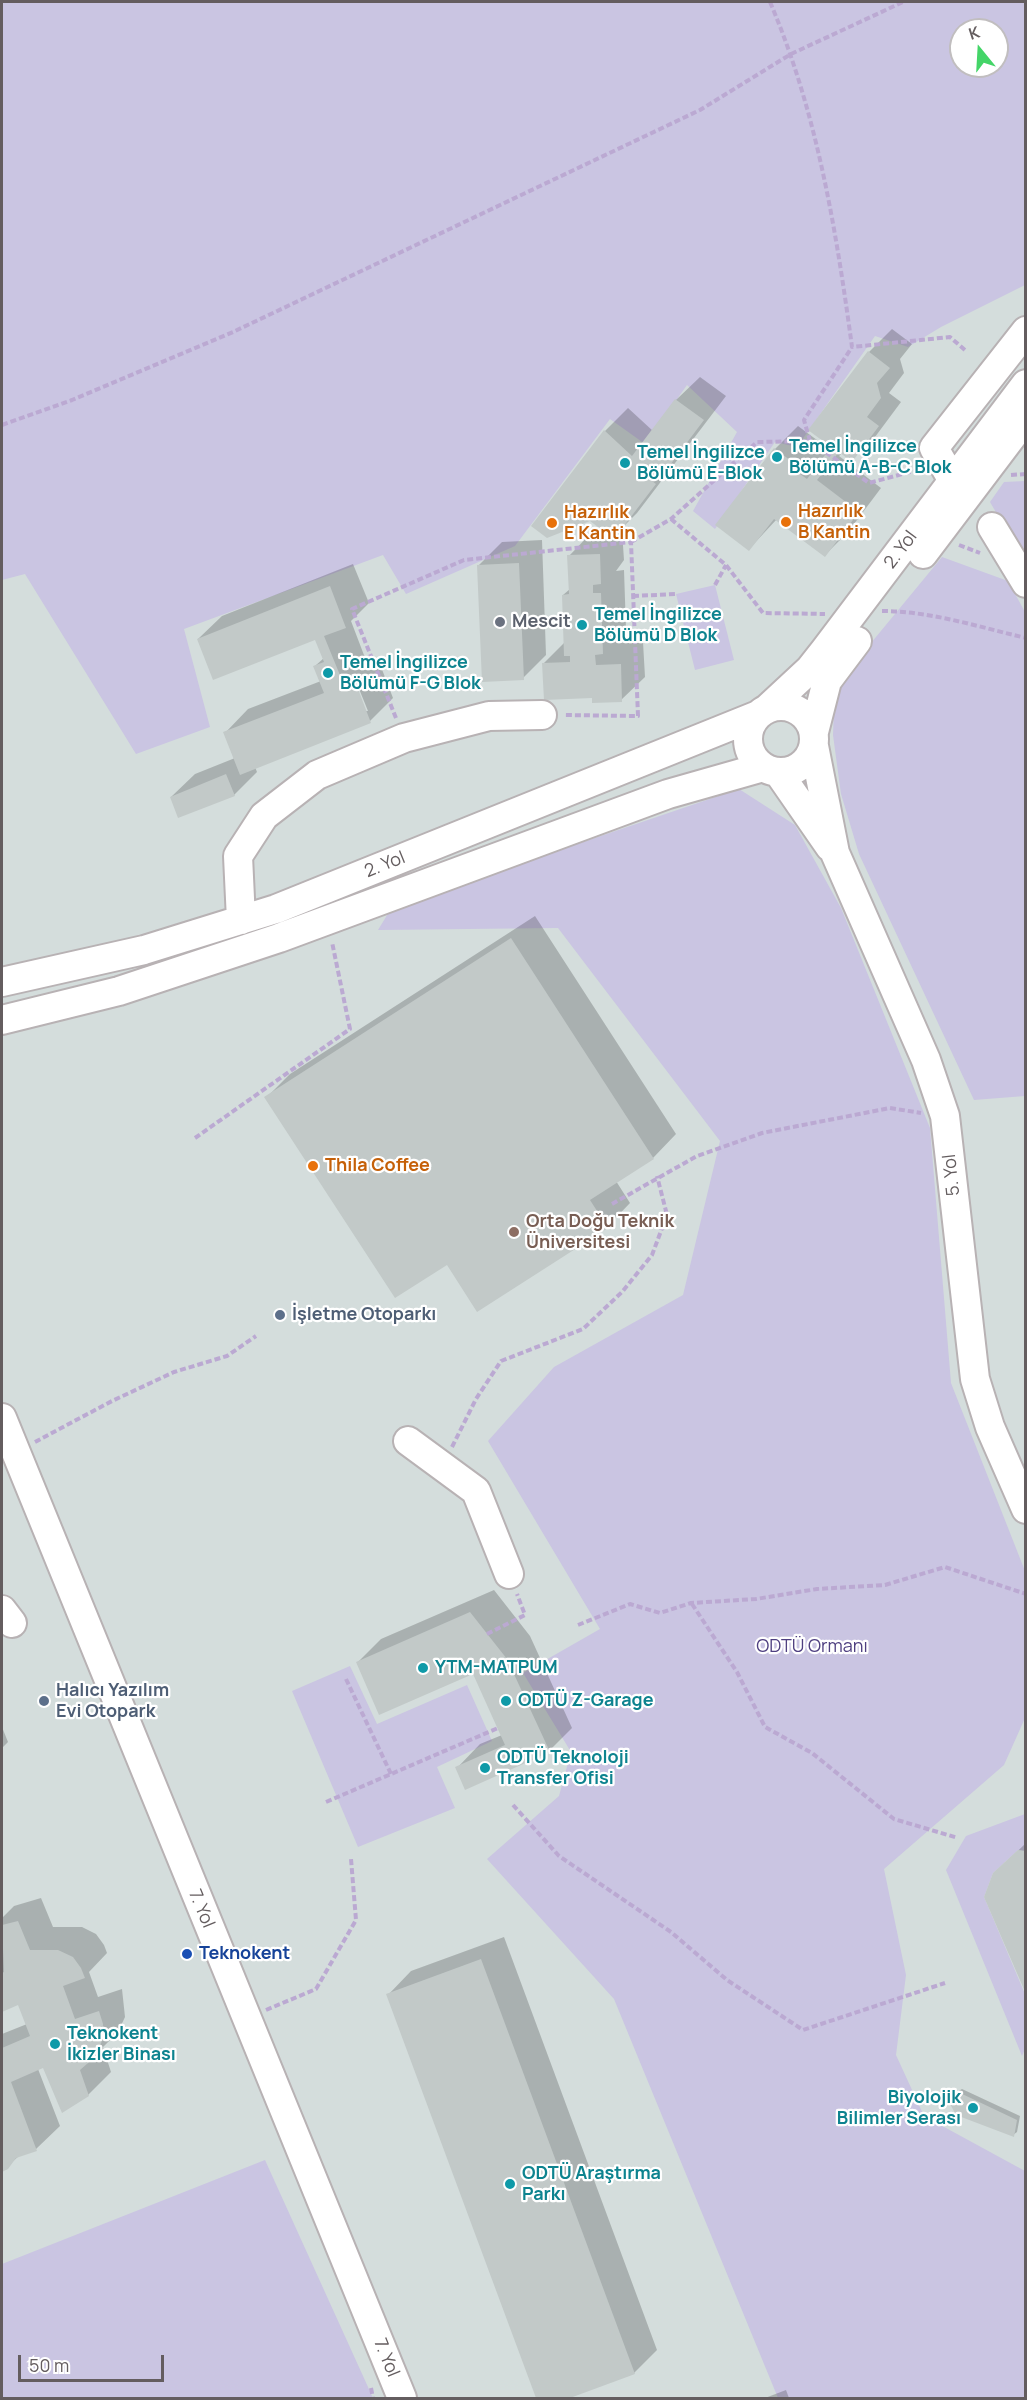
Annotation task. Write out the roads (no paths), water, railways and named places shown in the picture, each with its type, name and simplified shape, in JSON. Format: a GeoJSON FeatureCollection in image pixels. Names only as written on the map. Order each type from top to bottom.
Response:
{"type":"FeatureCollection","features":[{"type":"Feature","properties":{"kind":"street"},"geometry":{"type":"LineString","coordinates":[[955,479],[934,448],[1026,330]]}},
{"type":"Feature","properties":{"kind":"street","name":"2. Yol"},"geometry":{"type":"LineString","coordinates":[[2,1020],[119,991],[328,921],[668,794],[770,770],[797,768],[811,755],[819,702],[827,681],[866,613],[955,479],[1026,384]]}},
{"type":"Feature","properties":{"kind":"street","name":"2. Yol"},"geometry":{"type":"LineString","coordinates":[[955,479],[1026,418]]}},
{"type":"Feature","properties":{"kind":"street"},"geometry":{"type":"LineString","coordinates":[[990,539],[1021,575]]}},
{"type":"Feature","properties":{"kind":"street","name":"2. Yol"},"geometry":{"type":"LineString","coordinates":[[770,770],[750,752],[747,742],[752,722],[866,613]]}},
{"type":"Feature","properties":{"kind":"street","name":"2. Yol"},"geometry":{"type":"LineString","coordinates":[[2,982],[144,950],[276,909],[777,706],[797,709],[810,723],[814,739]]}},
{"type":"Feature","properties":{"kind":"street"},"geometry":{"type":"LineString","coordinates":[[241,920],[238,856],[264,816],[317,775],[404,738],[489,716],[542,715]]}},
{"type":"Feature","properties":{"kind":"street","name":"5. Yol"},"geometry":{"type":"LineString","coordinates":[[814,739],[835,853],[926,1060],[945,1116],[975,1379],[990,1427],[1026,1509]]}},
{"type":"Feature","properties":{"kind":"street","name":"5. Yol"},"geometry":{"type":"LineString","coordinates":[[770,770],[835,853]]}},
{"type":"Feature","properties":{"kind":"street","name":"7. Yol"},"geometry":{"type":"LineString","coordinates":[[2,1418],[402,2398]]}},
{"type":"Feature","properties":{"kind":"street"},"geometry":{"type":"LineString","coordinates":[[408,1441],[476,1491],[509,1574]]}},
{"type":"Feature","properties":{"kind":"place","name":"Temel İngilizce Bölümü A-B-C Blok"},"geometry":{"type":"Point","coordinates":[777,457]}},
{"type":"Feature","properties":{"kind":"place","name":"Temel İngilizce Bölümü E-Blok"},"geometry":{"type":"Point","coordinates":[625,463]}},
{"type":"Feature","properties":{"kind":"place","name":"Hazırlık B Kantin"},"geometry":{"type":"Point","coordinates":[786,522]}},
{"type":"Feature","properties":{"kind":"place","name":"Hazırlık E Kantin"},"geometry":{"type":"Point","coordinates":[552,523]}},
{"type":"Feature","properties":{"kind":"place","name":"Mescit"},"geometry":{"type":"Point","coordinates":[500,622]}},
{"type":"Feature","properties":{"kind":"place","name":"Temel İngilizce Bölümü D Blok"},"geometry":{"type":"Point","coordinates":[582,625]}},
{"type":"Feature","properties":{"kind":"place","name":"Temel İngilizce Bölümü F-G Blok"},"geometry":{"type":"Point","coordinates":[328,673]}},
{"type":"Feature","properties":{"kind":"place","name":"Thila Coffee"},"geometry":{"type":"Point","coordinates":[313,1166]}},
{"type":"Feature","properties":{"kind":"place","name":"Orta Doğu Teknik Üniversitesi"},"geometry":{"type":"Point","coordinates":[514,1232]}},
{"type":"Feature","properties":{"kind":"place","name":"İşletme Otoparkı"},"geometry":{"type":"Point","coordinates":[280,1315]}},
{"type":"Feature","properties":{"kind":"place","name":"YTM-MATPUM"},"geometry":{"type":"Point","coordinates":[423,1668]}},
{"type":"Feature","properties":{"kind":"place","name":"Halıcı Yazılım Evi Otopark"},"geometry":{"type":"Point","coordinates":[44,1701]}},
{"type":"Feature","properties":{"kind":"place","name":"ODTÜ Z-Garage"},"geometry":{"type":"Point","coordinates":[506,1701]}},
{"type":"Feature","properties":{"kind":"place","name":"ODTÜ Teknoloji Transfer Ofisi"},"geometry":{"type":"Point","coordinates":[485,1768]}},
{"type":"Feature","properties":{"kind":"place","name":"Teknokent"},"geometry":{"type":"Point","coordinates":[187,1954]}},
{"type":"Feature","properties":{"kind":"place","name":"Teknokent İkizler Binası"},"geometry":{"type":"Point","coordinates":[55,2044]}},
{"type":"Feature","properties":{"kind":"place","name":"Biyolojik Bilimler Serası"},"geometry":{"type":"Point","coordinates":[973,2108]}},
{"type":"Feature","properties":{"kind":"place","name":"ODTÜ Araştırma Parkı"},"geometry":{"type":"Point","coordinates":[510,2184]}},
{"type":"Feature","properties":{"kind":"park label","name":"ODTÜ Ormanı"},"geometry":{"type":"Point","coordinates":[812,1647]}}]}
